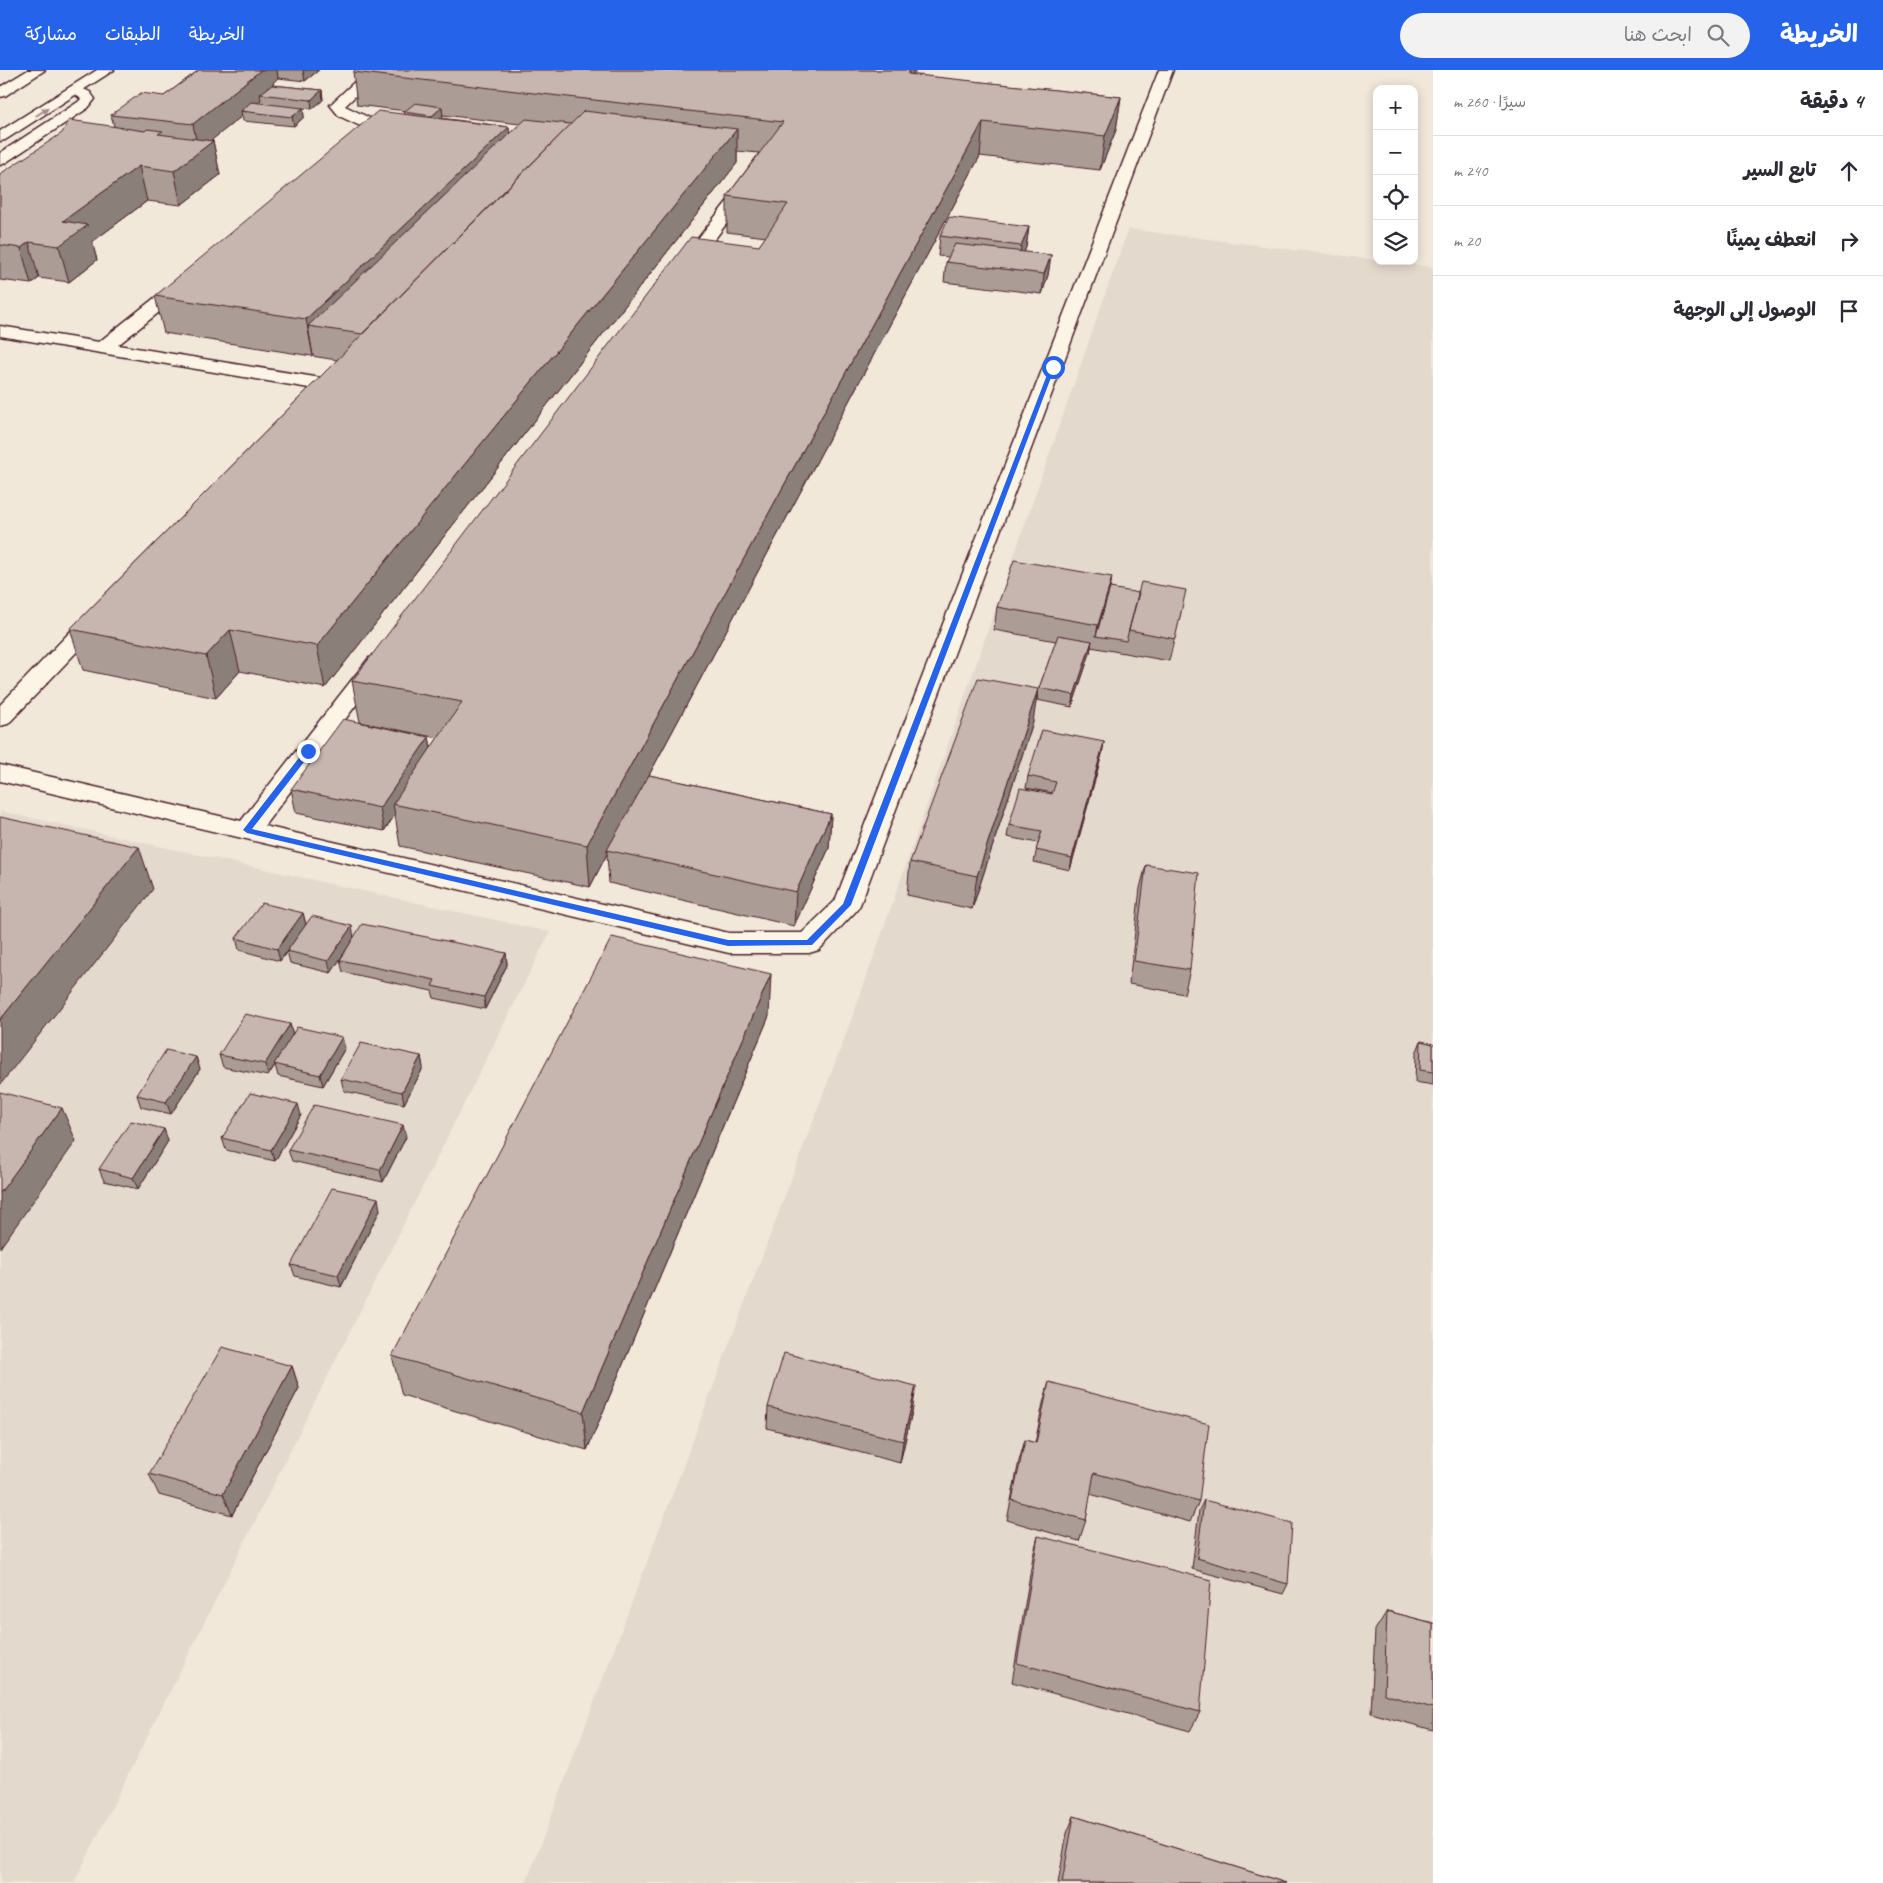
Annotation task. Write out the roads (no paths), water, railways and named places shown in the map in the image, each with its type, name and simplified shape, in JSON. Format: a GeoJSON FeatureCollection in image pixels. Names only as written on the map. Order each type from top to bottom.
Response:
{"type":"FeatureCollection","features":[{"type":"Feature","properties":{"kind":"street"},"geometry":{"type":"LineString","coordinates":[[0,94],[38,70]]}},
{"type":"Feature","properties":{"kind":"street"},"geometry":{"type":"LineString","coordinates":[[0,137],[107,70]]}},
{"type":"Feature","properties":{"kind":"street"},"geometry":{"type":"LineString","coordinates":[[346,156],[374,135],[377,129],[371,124],[343,111],[337,105],[375,70]]}},
{"type":"Feature","properties":{"kind":"street"},"geometry":{"type":"LineString","coordinates":[[0,772],[728,943],[809,943],[847,905],[1166,70]]}},
{"type":"Feature","properties":{"kind":"street"},"geometry":{"type":"LineString","coordinates":[[0,160],[84,105],[88,99],[76,90]]}},
{"type":"Feature","properties":{"kind":"street"},"geometry":{"type":"LineString","coordinates":[[669,286],[761,168]]}},
{"type":"Feature","properties":{"kind":"street"},"geometry":{"type":"LineString","coordinates":[[104,346],[197,273]]}},
{"type":"Feature","properties":{"kind":"street"},"geometry":{"type":"LineString","coordinates":[[0,331],[104,346],[322,384],[308,398]]}},
{"type":"Feature","properties":{"kind":"street"},"geometry":{"type":"LineString","coordinates":[[0,719],[109,605]]}},
{"type":"Feature","properties":{"kind":"street"},"geometry":{"type":"LineString","coordinates":[[247,830],[388,649]]}}]}
